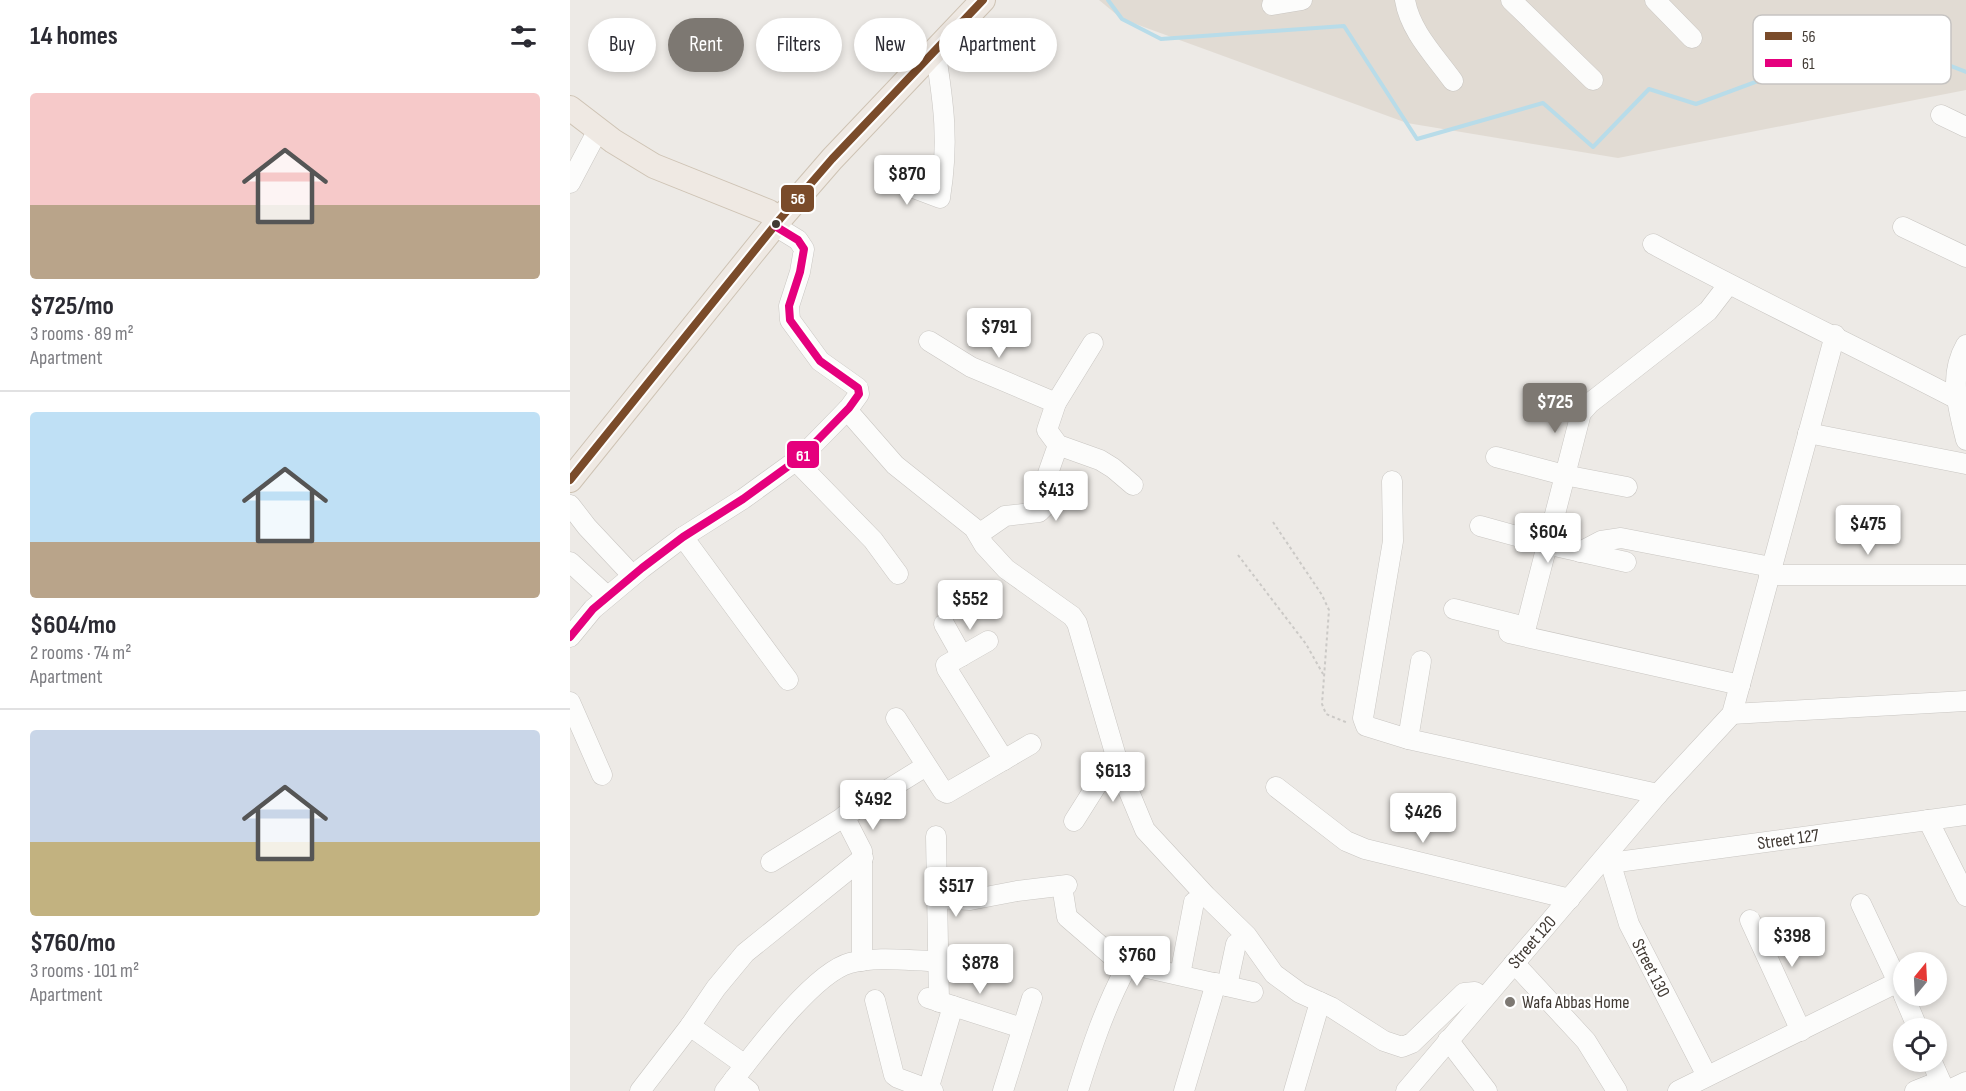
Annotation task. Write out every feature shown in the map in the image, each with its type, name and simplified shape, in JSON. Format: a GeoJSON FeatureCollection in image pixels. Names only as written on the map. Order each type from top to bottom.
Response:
{"type":"FeatureCollection","features":[{"type":"Feature","properties":{"kind":"main road"},"geometry":{"type":"LineString","coordinates":[[570,480],[775,219],[822,151],[964,0]]}},
{"type":"Feature","properties":{"kind":"main road"},"geometry":{"type":"LineString","coordinates":[[570,460],[775,219],[983,0]]}},
{"type":"Feature","properties":{"kind":"main road"},"geometry":{"type":"LineString","coordinates":[[570,108],[598,130],[654,166],[775,219]]}},
{"type":"Feature","properties":{"kind":"street"},"geometry":{"type":"LineString","coordinates":[[1272,5],[1302,0]]}},
{"type":"Feature","properties":{"kind":"street"},"geometry":{"type":"LineString","coordinates":[[1405,0],[1407,12],[1420,38],[1453,81]]}},
{"type":"Feature","properties":{"kind":"street"},"geometry":{"type":"LineString","coordinates":[[1511,0],[1593,80]]}},
{"type":"Feature","properties":{"kind":"street"},"geometry":{"type":"LineString","coordinates":[[1655,0],[1692,38]]}},
{"type":"Feature","properties":{"kind":"street"},"geometry":{"type":"LineString","coordinates":[[887,178],[940,198],[946,164],[946,126],[935,49]]}},
{"type":"Feature","properties":{"kind":"street"},"geometry":{"type":"LineString","coordinates":[[1941,115],[1966,127]]}},
{"type":"Feature","properties":{"kind":"street"},"geometry":{"type":"LineString","coordinates":[[570,183],[598,130]]}},
{"type":"Feature","properties":{"kind":"street"},"geometry":{"type":"LineString","coordinates":[[570,637],[593,609],[632,575],[683,537],[743,499],[796,461],[847,410],[860,391],[820,361],[790,320],[789,306],[800,273],[804,249],[798,240],[775,219]]}},
{"type":"Feature","properties":{"kind":"street"},"geometry":{"type":"LineString","coordinates":[[1903,227],[1966,257]]}},
{"type":"Feature","properties":{"kind":"street"},"geometry":{"type":"LineString","coordinates":[[1653,244],[1728,285],[1835,335],[1955,398]]}},
{"type":"Feature","properties":{"kind":"street"},"geometry":{"type":"LineString","coordinates":[[1532,634],[1546,544],[1581,413],[1590,403],[1708,311],[1728,285]]}},
{"type":"Feature","properties":{"kind":"street"},"geometry":{"type":"LineString","coordinates":[[1835,335],[1732,714],[1966,701]]}},
{"type":"Feature","properties":{"kind":"street"},"geometry":{"type":"LineString","coordinates":[[929,341],[971,367],[1056,403]]}},
{"type":"Feature","properties":{"kind":"street"},"geometry":{"type":"LineString","coordinates":[[1093,343],[1056,403],[1047,430],[1058,445],[1100,460],[1133,485]]}},
{"type":"Feature","properties":{"kind":"street"},"geometry":{"type":"LineString","coordinates":[[1966,345],[1961,353],[1955,398],[1966,440]]}},
{"type":"Feature","properties":{"kind":"street"},"geometry":{"type":"LineString","coordinates":[[847,410],[895,465],[937,497],[979,534],[984,545],[1006,569],[1072,616],[1077,623],[1115,756],[1145,830],[1246,936],[1267,968],[1300,993],[1320,1002],[1384,1041],[1402,1047],[1412,1043],[1464,993],[1475,992],[1484,998]]}},
{"type":"Feature","properties":{"kind":"street"},"geometry":{"type":"LineString","coordinates":[[1808,433],[1966,464]]}},
{"type":"Feature","properties":{"kind":"street"},"geometry":{"type":"LineString","coordinates":[[979,534],[1005,516],[1039,512],[1044,507],[1046,478],[1058,445]]}},
{"type":"Feature","properties":{"kind":"street"},"geometry":{"type":"LineString","coordinates":[[1496,457],[1564,475],[1628,488]]}},
{"type":"Feature","properties":{"kind":"street"},"geometry":{"type":"LineString","coordinates":[[796,461],[873,540],[897,574]]}},
{"type":"Feature","properties":{"kind":"street"},"geometry":{"type":"LineString","coordinates":[[1392,481],[1392,541],[1363,718],[1366,726],[1408,738],[1658,794]]}},
{"type":"Feature","properties":{"kind":"street"},"geometry":{"type":"LineString","coordinates":[[570,505],[592,533],[632,575]]}},
{"type":"Feature","properties":{"kind":"street"},"geometry":{"type":"LineString","coordinates":[[1480,526],[1626,562]]}},
{"type":"Feature","properties":{"kind":"street"},"geometry":{"type":"LineString","coordinates":[[683,537],[788,680]]}},
{"type":"Feature","properties":{"kind":"street"},"geometry":{"type":"LineString","coordinates":[[1580,552],[1601,542],[1621,538],[1770,571],[1966,575]]}},
{"type":"Feature","properties":{"kind":"street"},"geometry":{"type":"LineString","coordinates":[[570,562],[607,596]]}},
{"type":"Feature","properties":{"kind":"street"},"geometry":{"type":"LineString","coordinates":[[1454,609],[1532,634],[1740,685]]}},
{"type":"Feature","properties":{"kind":"street"},"geometry":{"type":"LineString","coordinates":[[944,624],[962,656]]}},
{"type":"Feature","properties":{"kind":"street"},"geometry":{"type":"LineString","coordinates":[[1490,628],[1532,634]]}},
{"type":"Feature","properties":{"kind":"street"},"geometry":{"type":"LineString","coordinates":[[988,641],[946,665],[1004,760]]}},
{"type":"Feature","properties":{"kind":"street"},"geometry":{"type":"LineString","coordinates":[[1408,738],[1421,661]]}},
{"type":"Feature","properties":{"kind":"street"},"geometry":{"type":"LineString","coordinates":[[570,702],[602,775]]}},
{"type":"Feature","properties":{"kind":"street","name":"Street 120"},"geometry":{"type":"LineString","coordinates":[[1406,1091],[1570,899],[1609,859],[1658,794],[1732,714]]}},
{"type":"Feature","properties":{"kind":"street"},"geometry":{"type":"LineString","coordinates":[[896,718],[943,791],[947,793],[1031,744]]}},
{"type":"Feature","properties":{"kind":"street"},"geometry":{"type":"LineString","coordinates":[[1074,821],[1115,756]]}},
{"type":"Feature","properties":{"kind":"street"},"geometry":{"type":"LineString","coordinates":[[771,862],[926,766]]}},
{"type":"Feature","properties":{"kind":"street"},"geometry":{"type":"LineString","coordinates":[[1276,787],[1346,841],[1365,849],[1570,899]]}},
{"type":"Feature","properties":{"kind":"street","name":"Street 127"},"geometry":{"type":"LineString","coordinates":[[1609,859],[1966,815]]}},
{"type":"Feature","properties":{"kind":"street"},"geometry":{"type":"LineString","coordinates":[[844,816],[862,850],[862,961]]}},
{"type":"Feature","properties":{"kind":"street"},"geometry":{"type":"LineString","coordinates":[[1928,820],[1966,896]]}},
{"type":"Feature","properties":{"kind":"street"},"geometry":{"type":"LineString","coordinates":[[875,1000],[894,1074],[898,1078],[931,1090],[940,1002],[936,836]]}},
{"type":"Feature","properties":{"kind":"street"},"geometry":{"type":"LineString","coordinates":[[640,1091],[716,988],[746,953],[862,858]]}},
{"type":"Feature","properties":{"kind":"street","name":"Street 130"},"geometry":{"type":"LineString","coordinates":[[1609,859],[1629,924],[1707,1076]]}},
{"type":"Feature","properties":{"kind":"street"},"geometry":{"type":"LineString","coordinates":[[937,898],[970,900],[1064,885],[1067,917],[1126,968]]}},
{"type":"Feature","properties":{"kind":"street"},"geometry":{"type":"LineString","coordinates":[[1180,975],[1194,902]]}},
{"type":"Feature","properties":{"kind":"street"},"geometry":{"type":"LineString","coordinates":[[1861,904],[1893,972]]}},
{"type":"Feature","properties":{"kind":"street"},"geometry":{"type":"LineString","coordinates":[[1750,920],[1801,1030]]}},
{"type":"Feature","properties":{"kind":"street"},"geometry":{"type":"LineString","coordinates":[[1184,1091],[1236,944]]}},
{"type":"Feature","properties":{"kind":"street"},"geometry":{"type":"LineString","coordinates":[[690,1026],[738,1082],[772,1031],[821,979],[848,963],[939,961]]}},
{"type":"Feature","properties":{"kind":"street"},"geometry":{"type":"LineString","coordinates":[[1514,963],[1586,1041],[1617,1091]]}},
{"type":"Feature","properties":{"kind":"street"},"geometry":{"type":"LineString","coordinates":[[1078,1091],[1114,990],[1126,968],[1134,965],[1253,992]]}},
{"type":"Feature","properties":{"kind":"street"},"geometry":{"type":"LineString","coordinates":[[1678,1091],[1801,1030],[1893,994]]}},
{"type":"Feature","properties":{"kind":"street"},"geometry":{"type":"LineString","coordinates":[[1003,1091],[1032,998]]}},
{"type":"Feature","properties":{"kind":"street"},"geometry":{"type":"LineString","coordinates":[[940,1002],[1022,1028]]}},
{"type":"Feature","properties":{"kind":"street"},"geometry":{"type":"LineString","coordinates":[[1293,1091],[1320,1002]]}},
{"type":"Feature","properties":{"kind":"street"},"geometry":{"type":"LineString","coordinates":[[1448,1040],[1487,1091]]}},
{"type":"Feature","properties":{"kind":"street"},"geometry":{"type":"LineString","coordinates":[[1937,1072],[1944,1088]]}},
{"type":"Feature","properties":{"kind":"street"},"geometry":{"type":"LineString","coordinates":[[1916,1091],[1944,1088],[1966,1082]]}},
{"type":"Feature","properties":{"kind":"path"},"geometry":{"type":"LineString","coordinates":[[1274,522],[1322,595],[1329,610],[1322,704],[1326,714],[1345,723],[1366,726]]}},
{"type":"Feature","properties":{"kind":"path"},"geometry":{"type":"LineString","coordinates":[[1238,555],[1306,644],[1323,675]]}},
{"type":"Feature","properties":{"kind":"shaded area"},"geometry":{"type":"Polygon","coordinates":[[[1099,0],[1966,0],[1966,90],[1618,158],[1407,123],[1122,19],[1099,0]]]}},
{"type":"Feature","properties":{"kind":"waterway"},"geometry":{"type":"LineString","coordinates":[[1108,0],[1122,19],[1161,39],[1344,26],[1417,139],[1543,103],[1593,147],[1649,89],[1696,104],[1753,83]]}},
{"type":"Feature","properties":{"kind":"waterway"},"geometry":{"type":"LineString","coordinates":[[1951,66],[1966,72]]}},
{"type":"Feature","properties":{"kind":"transit line","name":"56"},"geometry":{"type":"LineString","coordinates":[[570,480],[780,219],[832,159],[983,0]]}},
{"type":"Feature","properties":{"kind":"transit line","name":"61"},"geometry":{"type":"LineString","coordinates":[[570,637],[593,609],[642,568],[683,537],[743,499],[801,457],[849,408],[859,394],[858,388],[820,361],[790,320],[789,306],[800,272],[804,249],[798,240],[775,226]]}},
{"type":"Feature","properties":{"kind":"place","name":"Wafa Abbas Home"},"geometry":{"type":"Point","coordinates":[1510,1002]}}]}
